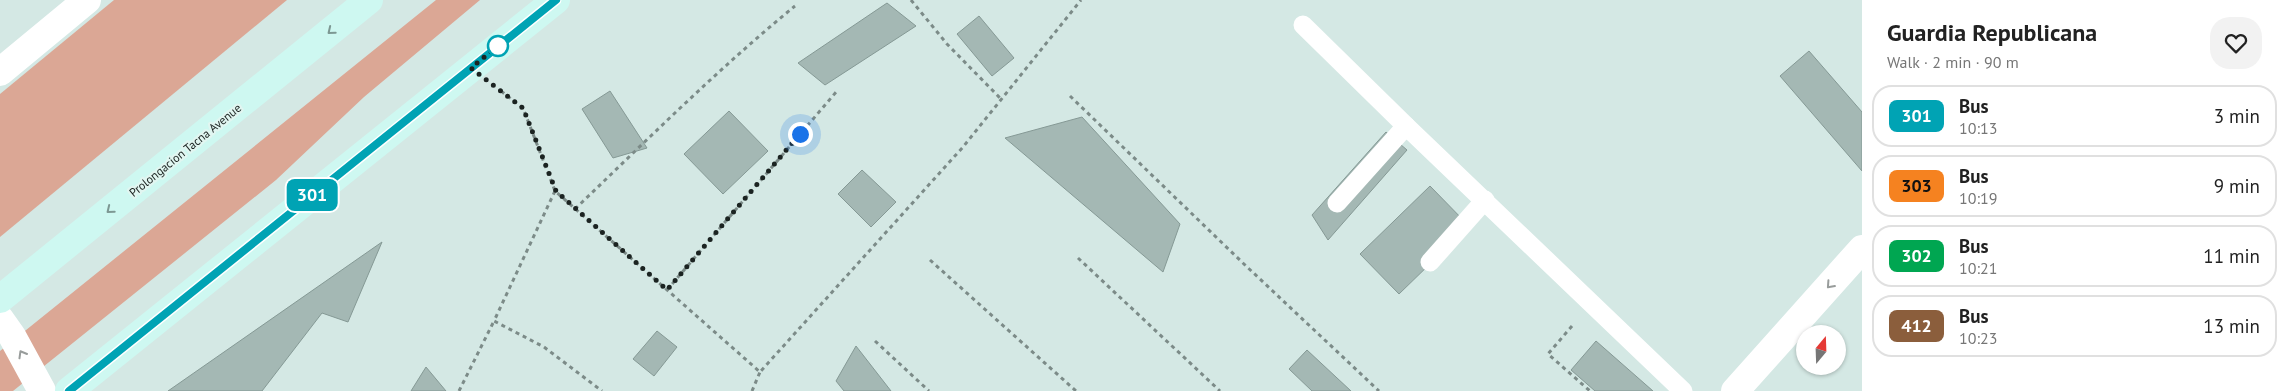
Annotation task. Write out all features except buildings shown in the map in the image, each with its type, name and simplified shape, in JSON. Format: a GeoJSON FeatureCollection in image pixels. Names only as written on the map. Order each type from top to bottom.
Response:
{"type":"FeatureCollection","features":[{"type":"Feature","properties":{"kind":"main road","name":"Prolongacion Tacna Avenue"},"geometry":{"type":"LineString","coordinates":[[0,299],[369,0]]}},
{"type":"Feature","properties":{"kind":"main road"},"geometry":{"type":"LineString","coordinates":[[69,391],[556,0]]}},
{"type":"Feature","properties":{"kind":"street"},"geometry":{"type":"LineString","coordinates":[[0,72],[86,0]]}},
{"type":"Feature","properties":{"kind":"street"},"geometry":{"type":"LineString","coordinates":[[1737,391],[1862,248]]}},
{"type":"Feature","properties":{"kind":"street"},"geometry":{"type":"LineString","coordinates":[[0,319],[12,336],[42,391]]}},
{"type":"Feature","properties":{"kind":"lane"},"geometry":{"type":"LineString","coordinates":[[1303,25],[1683,391]]}},
{"type":"Feature","properties":{"kind":"lane"},"geometry":{"type":"LineString","coordinates":[[1336,204],[1406,126]]}},
{"type":"Feature","properties":{"kind":"lane"},"geometry":{"type":"LineString","coordinates":[[1430,262],[1485,200]]}},
{"type":"Feature","properties":{"kind":"path"},"geometry":{"type":"LineString","coordinates":[[911,0],[946,44],[1001,99]]}},
{"type":"Feature","properties":{"kind":"path"},"geometry":{"type":"LineString","coordinates":[[752,391],[760,372],[957,154],[1081,0]]}},
{"type":"Feature","properties":{"kind":"path"},"geometry":{"type":"LineString","coordinates":[[575,209],[704,85],[795,6]]}},
{"type":"Feature","properties":{"kind":"path"},"geometry":{"type":"LineString","coordinates":[[471,68],[523,108],[556,191],[760,372]]}},
{"type":"Feature","properties":{"kind":"path"},"geometry":{"type":"LineString","coordinates":[[667,290],[837,91]]}},
{"type":"Feature","properties":{"kind":"path"},"geometry":{"type":"LineString","coordinates":[[1070,96],[1379,391]]}},
{"type":"Feature","properties":{"kind":"path"},"geometry":{"type":"LineString","coordinates":[[460,391],[556,191]]}},
{"type":"Feature","properties":{"kind":"path"},"geometry":{"type":"LineString","coordinates":[[1078,258],[1220,391]]}},
{"type":"Feature","properties":{"kind":"path"},"geometry":{"type":"LineString","coordinates":[[930,260],[1076,391]]}},
{"type":"Feature","properties":{"kind":"path"},"geometry":{"type":"LineString","coordinates":[[1590,391],[1548,354],[1592,303]]}},
{"type":"Feature","properties":{"kind":"path"},"geometry":{"type":"LineString","coordinates":[[494,321],[544,347],[602,391]]}},
{"type":"Feature","properties":{"kind":"path"},"geometry":{"type":"LineString","coordinates":[[874,341],[929,391]]}},
{"type":"Feature","properties":{"kind":"shaded area"},"geometry":{"type":"Polygon","coordinates":[[[114,0],[287,0],[0,237],[0,94],[114,0]]]}},
{"type":"Feature","properties":{"kind":"shaded area"},"geometry":{"type":"Polygon","coordinates":[[[436,0],[480,0],[364,97],[276,180],[13,391],[0,391],[0,351],[436,0]]]}},
{"type":"Feature","properties":{"kind":"bus line","name":"301"},"geometry":{"type":"LineString","coordinates":[[69,391],[556,0]]}},
{"type":"Feature","properties":{"kind":"route"},"geometry":{"type":"LineString","coordinates":[[498,46],[471,68],[523,108],[556,191],[667,290],[800,134]]}}]}
